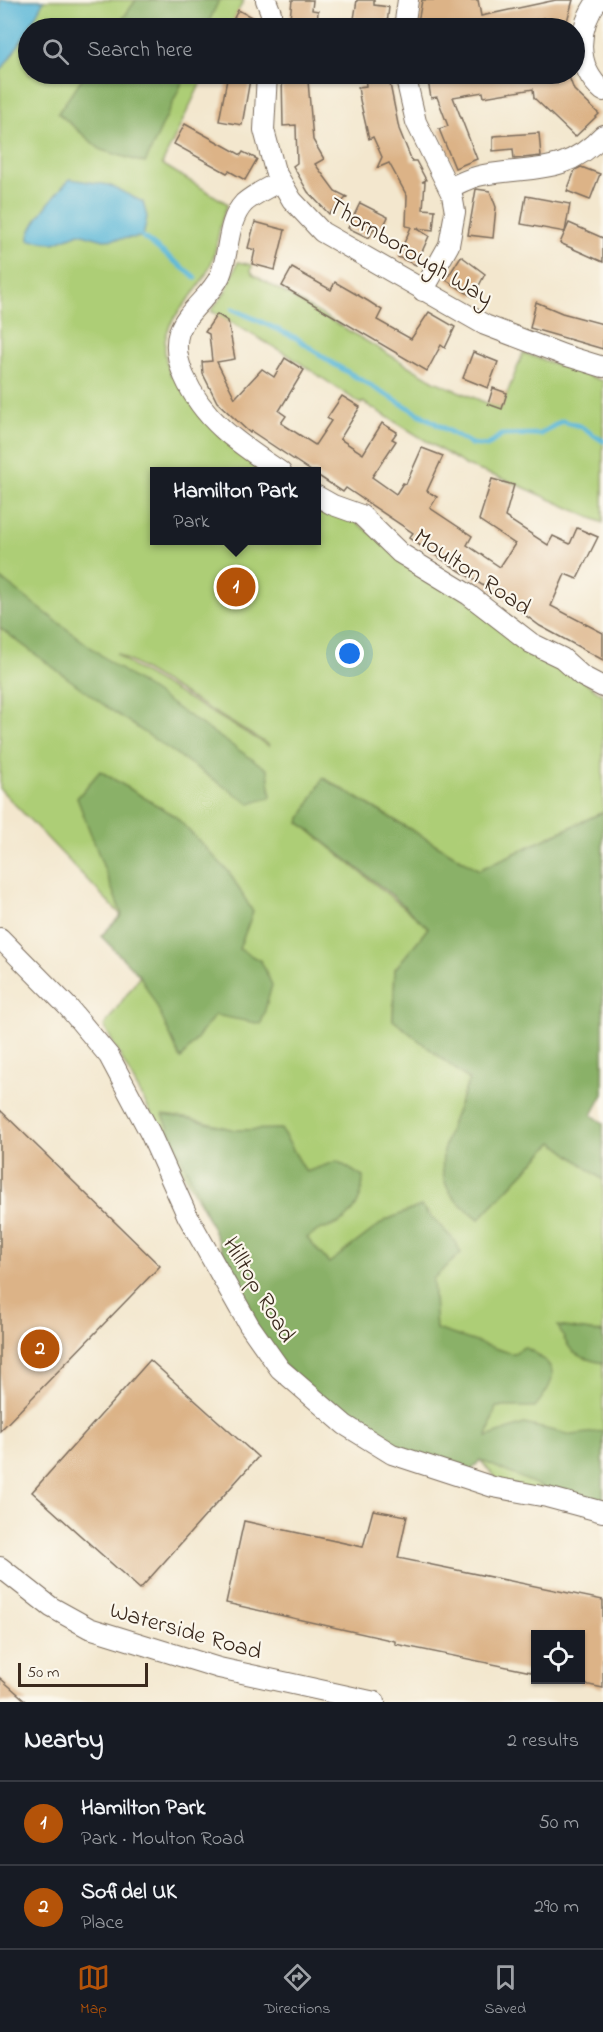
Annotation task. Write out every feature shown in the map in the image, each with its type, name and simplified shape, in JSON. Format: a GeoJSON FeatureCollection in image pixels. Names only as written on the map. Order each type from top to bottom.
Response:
{"type":"FeatureCollection","features":[{"type":"Feature","properties":{"kind":"street"},"geometry":{"type":"LineString","coordinates":[[266,0],[271,18]]}},
{"type":"Feature","properties":{"kind":"street"},"geometry":{"type":"LineString","coordinates":[[405,18],[408,0]]}},
{"type":"Feature","properties":{"kind":"street"},"geometry":{"type":"LineString","coordinates":[[585,24],[598,0]]}},
{"type":"Feature","properties":{"kind":"street"},"geometry":{"type":"LineString","coordinates":[[585,64],[603,91]]}},
{"type":"Feature","properties":{"kind":"street","name":"Thornborough Way"},"geometry":{"type":"LineString","coordinates":[[266,84],[264,130],[280,182],[307,217],[328,236],[496,330],[603,367]]}},
{"type":"Feature","properties":{"kind":"street"},"geometry":{"type":"LineString","coordinates":[[407,84],[416,122],[449,188],[455,212],[452,236],[423,291]]}},
{"type":"Feature","properties":{"kind":"street"},"geometry":{"type":"LineString","coordinates":[[449,188],[481,175],[551,168],[575,156],[603,135]]}},
{"type":"Feature","properties":{"kind":"street"},"geometry":{"type":"LineString","coordinates":[[275,467],[231,438],[210,418],[190,389],[176,351],[183,324],[220,276],[238,211],[250,198],[280,182]]}},
{"type":"Feature","properties":{"kind":"street","name":"Moulton Road"},"geometry":{"type":"LineString","coordinates":[[321,498],[333,506],[361,515],[400,553],[469,595],[531,643],[562,658],[582,676],[603,687]]}},
{"type":"Feature","properties":{"kind":"street","name":"Hilltop Road"},"geometry":{"type":"LineString","coordinates":[[0,938],[68,1007],[109,1056],[150,1133],[187,1215],[249,1325],[280,1369],[345,1425],[392,1454],[493,1487],[547,1497],[603,1512]]}},
{"type":"Feature","properties":{"kind":"street","name":"Waterside Road"},"geometry":{"type":"LineString","coordinates":[[0,1567],[51,1607],[89,1628],[219,1668],[375,1702]]}},
{"type":"Feature","properties":{"kind":"green space"},"geometry":{"type":"Polygon","coordinates":[[[0,0],[244,0],[234,18],[18,18],[18,84],[200,84],[162,164],[228,204],[210,266],[169,328],[165,342],[165,357],[171,376],[175,374],[264,467],[150,467],[150,545],[321,545],[321,506],[348,517],[603,695],[603,812],[479,870],[324,778],[299,822],[429,928],[395,969],[393,1020],[469,1080],[450,1129],[479,1219],[553,1142],[603,1180],[603,1509],[506,1490],[480,1460],[234,1267],[104,1026],[140,976],[101,936],[121,915],[0,789],[0,0]],[[116,653],[133,667],[269,745],[116,653]]]}},
{"type":"Feature","properties":{"kind":"green space"},"geometry":{"type":"Polygon","coordinates":[[[136,0],[219,0],[211,18],[123,18],[136,0]]]}},
{"type":"Feature","properties":{"kind":"green space"},"geometry":{"type":"Polygon","coordinates":[[[78,84],[181,84],[145,163],[101,150],[58,113],[78,84]]]}},
{"type":"Feature","properties":{"kind":"green space"},"geometry":{"type":"Polygon","coordinates":[[[238,262],[252,265],[251,271],[254,275],[434,381],[501,409],[523,353],[603,381],[603,523],[514,483],[467,466],[363,402],[361,404],[288,355],[211,311],[226,291],[238,262]]]}},
{"type":"Feature","properties":{"kind":"green space"},"geometry":{"type":"Polygon","coordinates":[[[0,578],[114,665],[268,770],[271,797],[250,804],[108,708],[0,628],[0,578]]]}},
{"type":"Feature","properties":{"kind":"green space"},"geometry":{"type":"Polygon","coordinates":[[[100,771],[175,816],[229,872],[253,912],[239,949],[261,961],[272,985],[261,1024],[215,1015],[181,1059],[140,976],[101,936],[122,915],[77,798],[100,771]]]}},
{"type":"Feature","properties":{"kind":"green space"},"geometry":{"type":"Polygon","coordinates":[[[323,778],[479,870],[603,812],[603,1094],[592,1115],[603,1123],[603,1180],[553,1142],[479,1219],[451,1194],[442,1167],[443,1152],[469,1080],[393,1020],[395,969],[428,928],[393,896],[299,822],[323,778]]]}},
{"type":"Feature","properties":{"kind":"green space"},"geometry":{"type":"Polygon","coordinates":[[[163,1115],[235,1130],[281,1129],[306,1172],[337,1161],[363,1177],[360,1198],[349,1216],[307,1238],[329,1263],[386,1220],[421,1206],[455,1241],[461,1253],[433,1279],[436,1329],[513,1354],[524,1347],[544,1360],[552,1372],[552,1380],[535,1407],[496,1407],[487,1437],[524,1424],[572,1435],[603,1431],[603,1509],[588,1507],[480,1460],[465,1479],[356,1432],[264,1347],[163,1115]]]}},
{"type":"Feature","properties":{"kind":"green space"},"geometry":{"type":"Polygon","coordinates":[[[558,1326],[603,1333],[603,1363],[579,1356],[574,1352],[566,1343],[558,1326]]]}},
{"type":"Feature","properties":{"kind":"water"},"geometry":{"type":"Polygon","coordinates":[[[0,0],[44,0],[34,18],[18,18],[18,46],[0,72],[0,0]]]}},
{"type":"Feature","properties":{"kind":"water"},"geometry":{"type":"Polygon","coordinates":[[[70,179],[109,185],[143,202],[147,217],[143,237],[104,240],[79,233],[54,243],[29,240],[29,234],[38,218],[70,179]]]}},
{"type":"Feature","properties":{"kind":"building"},"geometry":{"type":"Polygon","coordinates":[[[292,0],[313,0],[312,10],[318,11],[317,18],[290,18],[292,0]]]}},
{"type":"Feature","properties":{"kind":"building"},"geometry":{"type":"Polygon","coordinates":[[[357,0],[374,0],[374,5],[389,7],[388,18],[354,18],[357,0]]]}},
{"type":"Feature","properties":{"kind":"building"},"geometry":{"type":"Polygon","coordinates":[[[422,0],[478,0],[481,16],[556,0],[573,0],[568,18],[419,18],[422,0]]]}},
{"type":"Feature","properties":{"kind":"building"},"geometry":{"type":"Polygon","coordinates":[[[238,10],[253,18],[234,18],[238,10]]]}},
{"type":"Feature","properties":{"kind":"building"},"geometry":{"type":"Polygon","coordinates":[[[226,84],[249,84],[242,125],[219,121],[226,84]]]}},
{"type":"Feature","properties":{"kind":"building"},"geometry":{"type":"Polygon","coordinates":[[[282,84],[308,84],[313,140],[324,159],[315,164],[335,191],[347,197],[329,214],[308,192],[293,166],[297,163],[296,125],[283,126],[282,84]]]}},
{"type":"Feature","properties":{"kind":"building"},"geometry":{"type":"Polygon","coordinates":[[[366,84],[390,84],[399,129],[412,161],[416,161],[426,180],[422,182],[425,182],[423,209],[435,210],[433,230],[416,228],[429,236],[416,265],[398,257],[411,227],[406,226],[407,196],[389,163],[377,168],[382,157],[373,137],[369,139],[358,87],[366,86],[366,84]]]}},
{"type":"Feature","properties":{"kind":"building"},"geometry":{"type":"Polygon","coordinates":[[[429,84],[572,84],[574,90],[599,114],[575,137],[534,98],[533,89],[484,97],[483,92],[453,97],[477,159],[455,168],[439,129],[448,126],[437,97],[431,98],[429,84]]]}},
{"type":"Feature","properties":{"kind":"building"},"geometry":{"type":"Polygon","coordinates":[[[185,124],[241,155],[243,152],[257,159],[245,180],[229,171],[227,173],[174,144],[185,124]]]}},
{"type":"Feature","properties":{"kind":"building"},"geometry":{"type":"Polygon","coordinates":[[[539,133],[541,156],[514,159],[513,149],[493,151],[493,136],[539,133]]]}},
{"type":"Feature","properties":{"kind":"building"},"geometry":{"type":"Polygon","coordinates":[[[581,167],[600,174],[590,200],[567,191],[575,170],[581,167]]]}},
{"type":"Feature","properties":{"kind":"building"},"geometry":{"type":"Polygon","coordinates":[[[476,189],[490,191],[496,207],[493,238],[468,235],[476,189]]]}},
{"type":"Feature","properties":{"kind":"building"},"geometry":{"type":"Polygon","coordinates":[[[526,196],[570,204],[565,232],[521,224],[526,196]]]}},
{"type":"Feature","properties":{"kind":"building"},"geometry":{"type":"Polygon","coordinates":[[[360,203],[388,217],[381,231],[374,228],[369,238],[348,228],[360,203]]]}},
{"type":"Feature","properties":{"kind":"building"},"geometry":{"type":"Polygon","coordinates":[[[255,222],[285,230],[275,270],[252,264],[255,250],[248,248],[255,222]]]}},
{"type":"Feature","properties":{"kind":"building"},"geometry":{"type":"Polygon","coordinates":[[[569,223],[603,238],[603,262],[560,243],[569,223]]]}},
{"type":"Feature","properties":{"kind":"building"},"geometry":{"type":"Polygon","coordinates":[[[461,256],[485,274],[473,297],[446,280],[461,256]]]}},
{"type":"Feature","properties":{"kind":"building"},"geometry":{"type":"Polygon","coordinates":[[[292,268],[331,290],[335,282],[368,301],[382,310],[377,320],[411,339],[429,312],[455,327],[445,348],[441,345],[427,371],[282,286],[292,268]]]}},
{"type":"Feature","properties":{"kind":"building"},"geometry":{"type":"Polygon","coordinates":[[[536,302],[562,313],[603,324],[603,349],[530,328],[536,302]]]}},
{"type":"Feature","properties":{"kind":"building"},"geometry":{"type":"Polygon","coordinates":[[[217,314],[228,321],[235,359],[217,362],[235,398],[262,369],[274,377],[285,358],[304,370],[279,411],[286,416],[281,423],[315,445],[331,421],[327,418],[342,396],[360,407],[340,439],[363,454],[382,423],[397,432],[392,439],[396,441],[372,477],[396,494],[403,483],[406,484],[422,448],[443,456],[427,491],[437,497],[430,508],[472,536],[467,545],[500,567],[515,544],[479,520],[492,479],[514,485],[505,517],[548,545],[553,536],[570,544],[577,528],[598,537],[577,579],[565,574],[551,606],[603,633],[603,660],[540,626],[501,597],[409,538],[413,533],[346,488],[343,492],[321,478],[321,467],[305,467],[251,431],[250,433],[217,402],[203,374],[202,362],[212,361],[209,334],[205,332],[217,314]]]}},
{"type":"Feature","properties":{"kind":"building"},"geometry":{"type":"Polygon","coordinates":[[[473,352],[498,362],[488,388],[463,378],[473,352]]]}},
{"type":"Feature","properties":{"kind":"building"},"geometry":{"type":"Polygon","coordinates":[[[493,388],[507,393],[502,409],[488,404],[493,388]]]}},
{"type":"Feature","properties":{"kind":"building"},"geometry":{"type":"Polygon","coordinates":[[[0,1110],[160,1266],[0,1431],[0,1110]]]}},
{"type":"Feature","properties":{"kind":"building"},"geometry":{"type":"Polygon","coordinates":[[[150,1360],[258,1457],[140,1589],[32,1492],[150,1360]]]}},
{"type":"Feature","properties":{"kind":"building"},"geometry":{"type":"Polygon","coordinates":[[[373,1510],[407,1516],[398,1558],[603,1600],[603,1688],[585,1684],[585,1630],[531,1630],[531,1672],[395,1644],[395,1641],[226,1603],[244,1521],[363,1547],[373,1510]]]}},
{"type":"Feature","properties":{"kind":"building"},"geometry":{"type":"Polygon","coordinates":[[[0,1678],[27,1702],[0,1702],[0,1678]]]}},
{"type":"Feature","properties":{"kind":"waterway"},"geometry":{"type":"LineString","coordinates":[[143,237],[196,278]]}},
{"type":"Feature","properties":{"kind":"waterway"},"geometry":{"type":"LineString","coordinates":[[233,309],[298,339],[332,363],[471,444],[487,446],[501,435],[541,434],[562,421],[580,426],[603,441]]}},
{"type":"Feature","properties":{"kind":"place","name":"Hamilton Park"},"geometry":{"type":"Point","coordinates":[236,587]}},
{"type":"Feature","properties":{"kind":"place","name":"Sofidel UK"},"geometry":{"type":"Point","coordinates":[40,1349]}}]}
